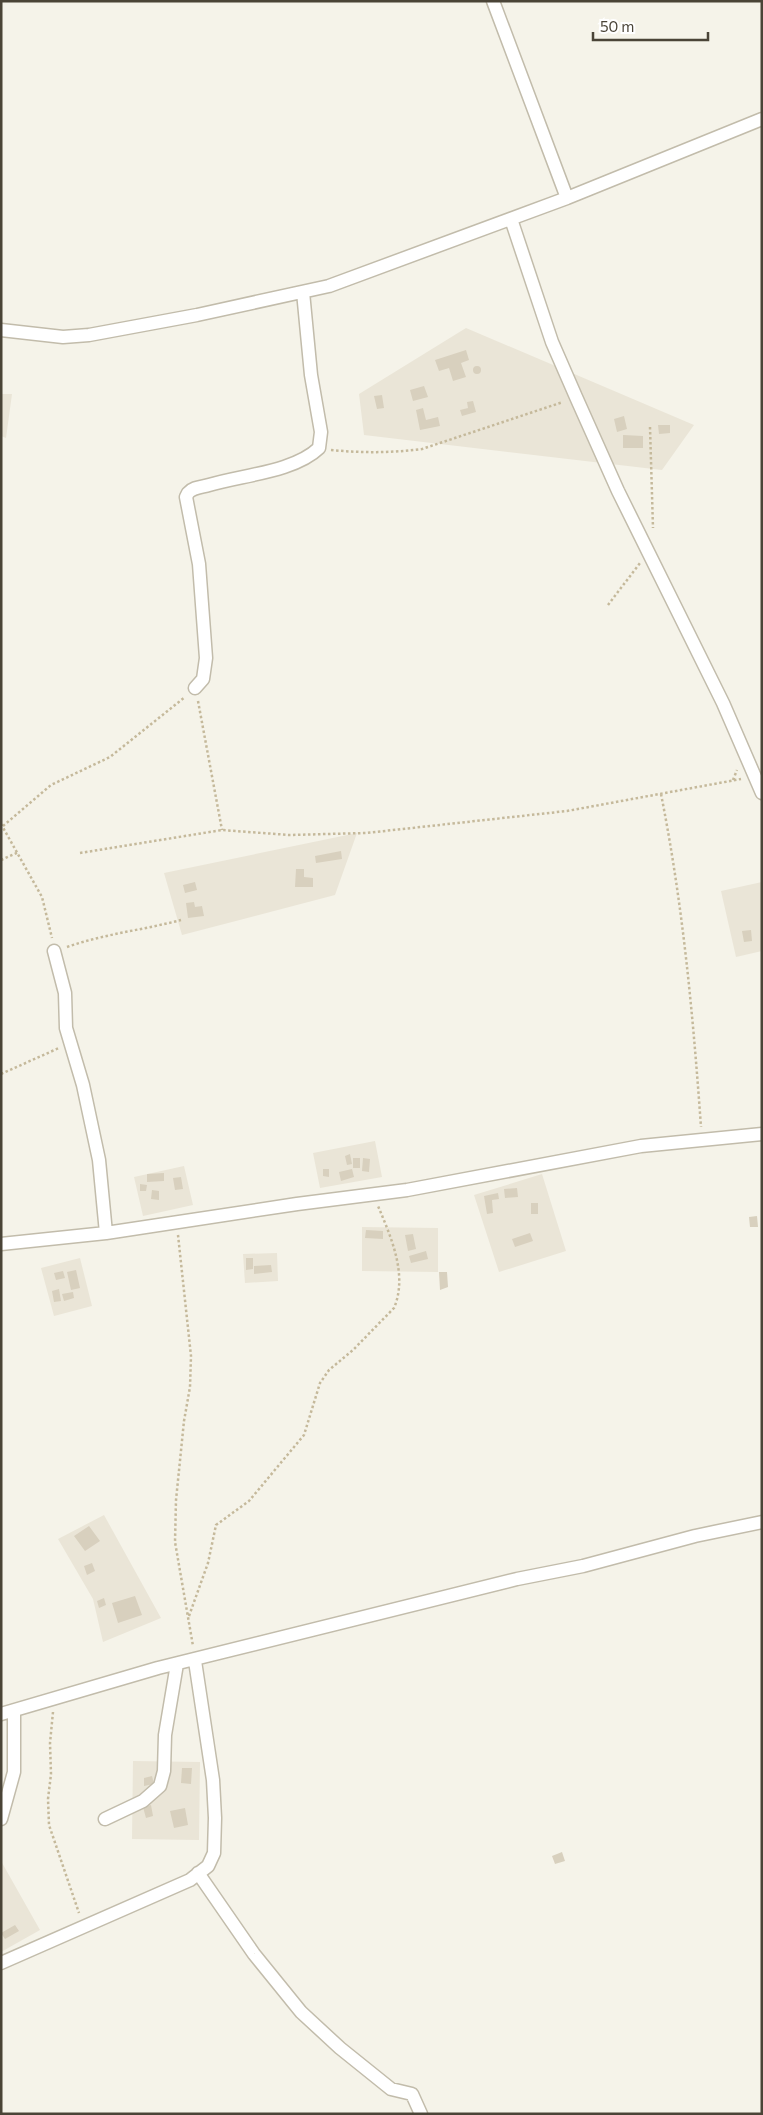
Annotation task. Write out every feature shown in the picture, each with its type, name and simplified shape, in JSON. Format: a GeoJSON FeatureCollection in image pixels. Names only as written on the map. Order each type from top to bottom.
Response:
{"type":"FeatureCollection","features":[{"type":"Feature","properties":{"kind":"street"},"geometry":{"type":"LineString","coordinates":[[493,1],[567,198]]}},
{"type":"Feature","properties":{"kind":"street"},"geometry":{"type":"LineString","coordinates":[[1,330],[63,337],[89,336],[329,286],[567,198],[762,119]]}},
{"type":"Feature","properties":{"kind":"street"},"geometry":{"type":"LineString","coordinates":[[511,219],[552,342],[576,397],[618,491],[723,704],[762,792]]}},
{"type":"Feature","properties":{"kind":"street"},"geometry":{"type":"LineString","coordinates":[[195,688],[202,679],[206,658],[199,564],[186,497],[191,490],[302,460],[320,448],[321,432],[311,375],[303,292]]}},
{"type":"Feature","properties":{"kind":"street"},"geometry":{"type":"LineString","coordinates":[[54,951],[65,993],[66,1028],[83,1085],[99,1160],[106,1233]]}},
{"type":"Feature","properties":{"kind":"street"},"geometry":{"type":"LineString","coordinates":[[1,1244],[106,1233],[440,1184],[601,1152],[762,1134]]}},
{"type":"Feature","properties":{"kind":"street"},"geometry":{"type":"LineString","coordinates":[[1,1820],[14,1772],[8,1712],[177,1664],[195,1661],[332,1624],[517,1579],[583,1566],[695,1536],[762,1522]]}},
{"type":"Feature","properties":{"kind":"street"},"geometry":{"type":"LineString","coordinates":[[1,1963],[190,1880],[208,1866],[214,1853],[213,1780],[195,1661]]}},
{"type":"Feature","properties":{"kind":"street"},"geometry":{"type":"LineString","coordinates":[[105,1819],[143,1801],[160,1786],[164,1772],[165,1735],[177,1664]]}},
{"type":"Feature","properties":{"kind":"street"},"geometry":{"type":"LineString","coordinates":[[198,1873],[254,1954],[301,2012],[340,2048],[391,2089],[412,2094],[420,2114]]}},
{"type":"Feature","properties":{"kind":"path"},"geometry":{"type":"LineString","coordinates":[[320,448],[360,453],[401,452],[422,449],[576,397]]}},
{"type":"Feature","properties":{"kind":"path"},"geometry":{"type":"LineString","coordinates":[[608,605],[648,552],[653,520],[650,427]]}},
{"type":"Feature","properties":{"kind":"path"},"geometry":{"type":"LineString","coordinates":[[181,920],[152,928],[88,940],[54,951],[42,898],[2,825],[51,785],[110,757],[195,688]]}},
{"type":"Feature","properties":{"kind":"path"},"geometry":{"type":"LineString","coordinates":[[195,688],[222,830]]}},
{"type":"Feature","properties":{"kind":"path"},"geometry":{"type":"LineString","coordinates":[[80,853],[222,830],[289,836],[366,833],[567,811],[755,777]]}},
{"type":"Feature","properties":{"kind":"path"},"geometry":{"type":"LineString","coordinates":[[661,794],[672,848],[691,997],[702,1140]]}},
{"type":"Feature","properties":{"kind":"path"},"geometry":{"type":"LineString","coordinates":[[1,860],[18,852]]}},
{"type":"Feature","properties":{"kind":"path"},"geometry":{"type":"LineString","coordinates":[[1,1074],[70,1044]]}},
{"type":"Feature","properties":{"kind":"path"},"geometry":{"type":"LineString","coordinates":[[189,1616],[208,1563],[216,1525],[249,1500],[304,1435],[320,1383],[329,1370],[346,1357],[394,1308],[398,1300],[399,1280],[396,1253],[373,1193]]}},
{"type":"Feature","properties":{"kind":"path"},"geometry":{"type":"LineString","coordinates":[[176,1222],[182,1258],[191,1356],[190,1387],[176,1500],[175,1542],[189,1616],[195,1661]]}},
{"type":"Feature","properties":{"kind":"path"},"geometry":{"type":"LineString","coordinates":[[54,1700],[50,1743],[49,1825],[84,1926]]}},
{"type":"Feature","properties":{"kind":"shaded area"},"geometry":{"type":"Polygon","coordinates":[[[466,328],[694,425],[662,470],[364,435],[359,394],[466,328]]]}},
{"type":"Feature","properties":{"kind":"shaded area"},"geometry":{"type":"Polygon","coordinates":[[[1,394],[12,394],[6,438],[1,436],[1,394]]]}},
{"type":"Feature","properties":{"kind":"shaded area"},"geometry":{"type":"Polygon","coordinates":[[[357,833],[335,895],[182,935],[164,873],[357,833]]]}},
{"type":"Feature","properties":{"kind":"shaded area"},"geometry":{"type":"Polygon","coordinates":[[[762,882],[762,951],[736,957],[721,891],[762,882]]]}},
{"type":"Feature","properties":{"kind":"shaded area"},"geometry":{"type":"Polygon","coordinates":[[[375,1141],[382,1177],[320,1188],[313,1153],[375,1141]]]}},
{"type":"Feature","properties":{"kind":"shaded area"},"geometry":{"type":"Polygon","coordinates":[[[184,1166],[193,1205],[143,1216],[134,1177],[184,1166]]]}},
{"type":"Feature","properties":{"kind":"shaded area"},"geometry":{"type":"Polygon","coordinates":[[[542,1174],[566,1251],[499,1272],[474,1195],[542,1174]]]}},
{"type":"Feature","properties":{"kind":"shaded area"},"geometry":{"type":"Polygon","coordinates":[[[362,1227],[438,1228],[438,1272],[362,1271],[362,1227]]]}},
{"type":"Feature","properties":{"kind":"shaded area"},"geometry":{"type":"Polygon","coordinates":[[[277,1253],[278,1281],[245,1283],[243,1254],[277,1253]]]}},
{"type":"Feature","properties":{"kind":"shaded area"},"geometry":{"type":"Polygon","coordinates":[[[80,1258],[92,1306],[54,1316],[41,1268],[80,1258]]]}},
{"type":"Feature","properties":{"kind":"shaded area"},"geometry":{"type":"Polygon","coordinates":[[[104,1515],[161,1618],[103,1642],[93,1599],[58,1539],[104,1515]]]}},
{"type":"Feature","properties":{"kind":"shaded area"},"geometry":{"type":"Polygon","coordinates":[[[133,1761],[200,1762],[199,1840],[132,1839],[133,1761]]]}},
{"type":"Feature","properties":{"kind":"shaded area"},"geometry":{"type":"Polygon","coordinates":[[[1,1861],[40,1930],[1,1952],[1,1861]]]}},
{"type":"Feature","properties":{"kind":"building"},"geometry":{"type":"Polygon","coordinates":[[[466,350],[469,360],[461,363],[466,377],[453,381],[449,368],[439,371],[435,360],[466,350]]]}},
{"type":"Feature","properties":{"kind":"building"},"geometry":{"type":"Polygon","coordinates":[[[477,366],[481,370],[477,374],[473,370],[477,366]]]}},
{"type":"Feature","properties":{"kind":"building"},"geometry":{"type":"Polygon","coordinates":[[[424,386],[428,397],[413,401],[410,390],[424,386]]]}},
{"type":"Feature","properties":{"kind":"building"},"geometry":{"type":"Polygon","coordinates":[[[382,395],[384,408],[377,409],[374,396],[382,395]]]}},
{"type":"Feature","properties":{"kind":"building"},"geometry":{"type":"Polygon","coordinates":[[[473,401],[476,412],[462,416],[460,410],[468,408],[467,402],[473,401]]]}},
{"type":"Feature","properties":{"kind":"building"},"geometry":{"type":"Polygon","coordinates":[[[423,408],[426,420],[438,417],[440,426],[420,430],[416,410],[423,408]]]}},
{"type":"Feature","properties":{"kind":"building"},"geometry":{"type":"Polygon","coordinates":[[[624,416],[627,429],[617,432],[614,419],[624,416]]]}},
{"type":"Feature","properties":{"kind":"building"},"geometry":{"type":"Polygon","coordinates":[[[658,425],[670,425],[670,433],[659,434],[658,425]]]}},
{"type":"Feature","properties":{"kind":"building"},"geometry":{"type":"Polygon","coordinates":[[[623,435],[643,436],[643,448],[623,448],[623,435]]]}},
{"type":"Feature","properties":{"kind":"building"},"geometry":{"type":"Polygon","coordinates":[[[341,851],[342,859],[316,863],[315,856],[341,851]]]}},
{"type":"Feature","properties":{"kind":"building"},"geometry":{"type":"Polygon","coordinates":[[[296,869],[304,869],[304,877],[313,878],[313,887],[295,887],[296,869]]]}},
{"type":"Feature","properties":{"kind":"building"},"geometry":{"type":"Polygon","coordinates":[[[195,882],[197,890],[185,893],[183,885],[195,882]]]}},
{"type":"Feature","properties":{"kind":"building"},"geometry":{"type":"Polygon","coordinates":[[[194,902],[195,907],[202,906],[204,916],[188,918],[186,903],[194,902]]]}},
{"type":"Feature","properties":{"kind":"building"},"geometry":{"type":"Polygon","coordinates":[[[751,930],[752,941],[744,942],[742,931],[751,930]]]}},
{"type":"Feature","properties":{"kind":"building"},"geometry":{"type":"Polygon","coordinates":[[[350,1154],[352,1164],[347,1165],[345,1156],[350,1154]]]}},
{"type":"Feature","properties":{"kind":"building"},"geometry":{"type":"Polygon","coordinates":[[[353,1158],[360,1158],[360,1168],[353,1168],[353,1158]]]}},
{"type":"Feature","properties":{"kind":"building"},"geometry":{"type":"Polygon","coordinates":[[[363,1158],[370,1159],[369,1172],[362,1171],[363,1158]]]}},
{"type":"Feature","properties":{"kind":"building"},"geometry":{"type":"Polygon","coordinates":[[[323,1169],[329,1169],[329,1177],[323,1176],[323,1169]]]}},
{"type":"Feature","properties":{"kind":"building"},"geometry":{"type":"Polygon","coordinates":[[[352,1169],[354,1177],[341,1181],[339,1172],[352,1169]]]}},
{"type":"Feature","properties":{"kind":"building"},"geometry":{"type":"Polygon","coordinates":[[[164,1173],[164,1181],[147,1182],[147,1174],[164,1173]]]}},
{"type":"Feature","properties":{"kind":"building"},"geometry":{"type":"Polygon","coordinates":[[[181,1177],[183,1189],[175,1190],[173,1178],[181,1177]]]}},
{"type":"Feature","properties":{"kind":"building"},"geometry":{"type":"Polygon","coordinates":[[[140,1184],[147,1185],[146,1191],[140,1191],[140,1184]]]}},
{"type":"Feature","properties":{"kind":"building"},"geometry":{"type":"Polygon","coordinates":[[[517,1188],[518,1197],[505,1198],[504,1189],[517,1188]]]}},
{"type":"Feature","properties":{"kind":"building"},"geometry":{"type":"Polygon","coordinates":[[[152,1190],[159,1191],[159,1200],[151,1199],[152,1190]]]}},
{"type":"Feature","properties":{"kind":"building"},"geometry":{"type":"Polygon","coordinates":[[[498,1193],[499,1199],[492,1200],[493,1213],[487,1214],[484,1196],[498,1193]]]}},
{"type":"Feature","properties":{"kind":"building"},"geometry":{"type":"Polygon","coordinates":[[[531,1203],[538,1203],[538,1214],[531,1214],[531,1203]]]}},
{"type":"Feature","properties":{"kind":"building"},"geometry":{"type":"Polygon","coordinates":[[[757,1216],[758,1227],[750,1227],[749,1217],[757,1216]]]}},
{"type":"Feature","properties":{"kind":"building"},"geometry":{"type":"Polygon","coordinates":[[[366,1230],[383,1231],[383,1239],[365,1238],[366,1230]]]}},
{"type":"Feature","properties":{"kind":"building"},"geometry":{"type":"Polygon","coordinates":[[[530,1233],[533,1241],[515,1247],[512,1239],[530,1233]]]}},
{"type":"Feature","properties":{"kind":"building"},"geometry":{"type":"Polygon","coordinates":[[[413,1234],[416,1249],[408,1251],[405,1235],[413,1234]]]}},
{"type":"Feature","properties":{"kind":"building"},"geometry":{"type":"Polygon","coordinates":[[[426,1251],[428,1259],[411,1263],[409,1256],[426,1251]]]}},
{"type":"Feature","properties":{"kind":"building"},"geometry":{"type":"Polygon","coordinates":[[[246,1258],[253,1258],[253,1269],[246,1270],[246,1258]]]}},
{"type":"Feature","properties":{"kind":"building"},"geometry":{"type":"Polygon","coordinates":[[[271,1265],[272,1272],[254,1274],[254,1266],[271,1265]]]}},
{"type":"Feature","properties":{"kind":"building"},"geometry":{"type":"Polygon","coordinates":[[[76,1270],[80,1288],[71,1290],[67,1272],[76,1270]]]}},
{"type":"Feature","properties":{"kind":"building"},"geometry":{"type":"Polygon","coordinates":[[[63,1271],[65,1278],[56,1280],[54,1273],[63,1271]]]}},
{"type":"Feature","properties":{"kind":"building"},"geometry":{"type":"Polygon","coordinates":[[[439,1272],[447,1272],[448,1287],[440,1290],[439,1272]]]}},
{"type":"Feature","properties":{"kind":"building"},"geometry":{"type":"Polygon","coordinates":[[[59,1289],[61,1301],[54,1302],[52,1291],[59,1289]]]}},
{"type":"Feature","properties":{"kind":"building"},"geometry":{"type":"Polygon","coordinates":[[[73,1292],[74,1298],[64,1301],[62,1294],[73,1292]]]}},
{"type":"Feature","properties":{"kind":"building"},"geometry":{"type":"Polygon","coordinates":[[[89,1526],[100,1541],[85,1551],[74,1536],[89,1526]]]}},
{"type":"Feature","properties":{"kind":"building"},"geometry":{"type":"Polygon","coordinates":[[[92,1563],[95,1571],[87,1575],[84,1566],[92,1563]]]}},
{"type":"Feature","properties":{"kind":"building"},"geometry":{"type":"Polygon","coordinates":[[[135,1596],[142,1615],[118,1623],[112,1603],[135,1596]]]}},
{"type":"Feature","properties":{"kind":"building"},"geometry":{"type":"Polygon","coordinates":[[[104,1598],[106,1605],[99,1608],[97,1601],[104,1598]]]}},
{"type":"Feature","properties":{"kind":"building"},"geometry":{"type":"Polygon","coordinates":[[[182,1768],[192,1768],[191,1784],[181,1783],[182,1768]]]}},
{"type":"Feature","properties":{"kind":"building"},"geometry":{"type":"Polygon","coordinates":[[[152,1776],[154,1784],[144,1786],[144,1778],[152,1776]]]}},
{"type":"Feature","properties":{"kind":"building"},"geometry":{"type":"Polygon","coordinates":[[[151,1805],[153,1816],[146,1818],[143,1807],[151,1805]]]}},
{"type":"Feature","properties":{"kind":"building"},"geometry":{"type":"Polygon","coordinates":[[[185,1808],[188,1825],[174,1828],[170,1811],[185,1808]]]}},
{"type":"Feature","properties":{"kind":"building"},"geometry":{"type":"Polygon","coordinates":[[[562,1852],[565,1861],[555,1864],[552,1856],[562,1852]]]}},
{"type":"Feature","properties":{"kind":"building"},"geometry":{"type":"Polygon","coordinates":[[[15,1925],[19,1931],[5,1939],[1,1933],[15,1925]]]}}]}
